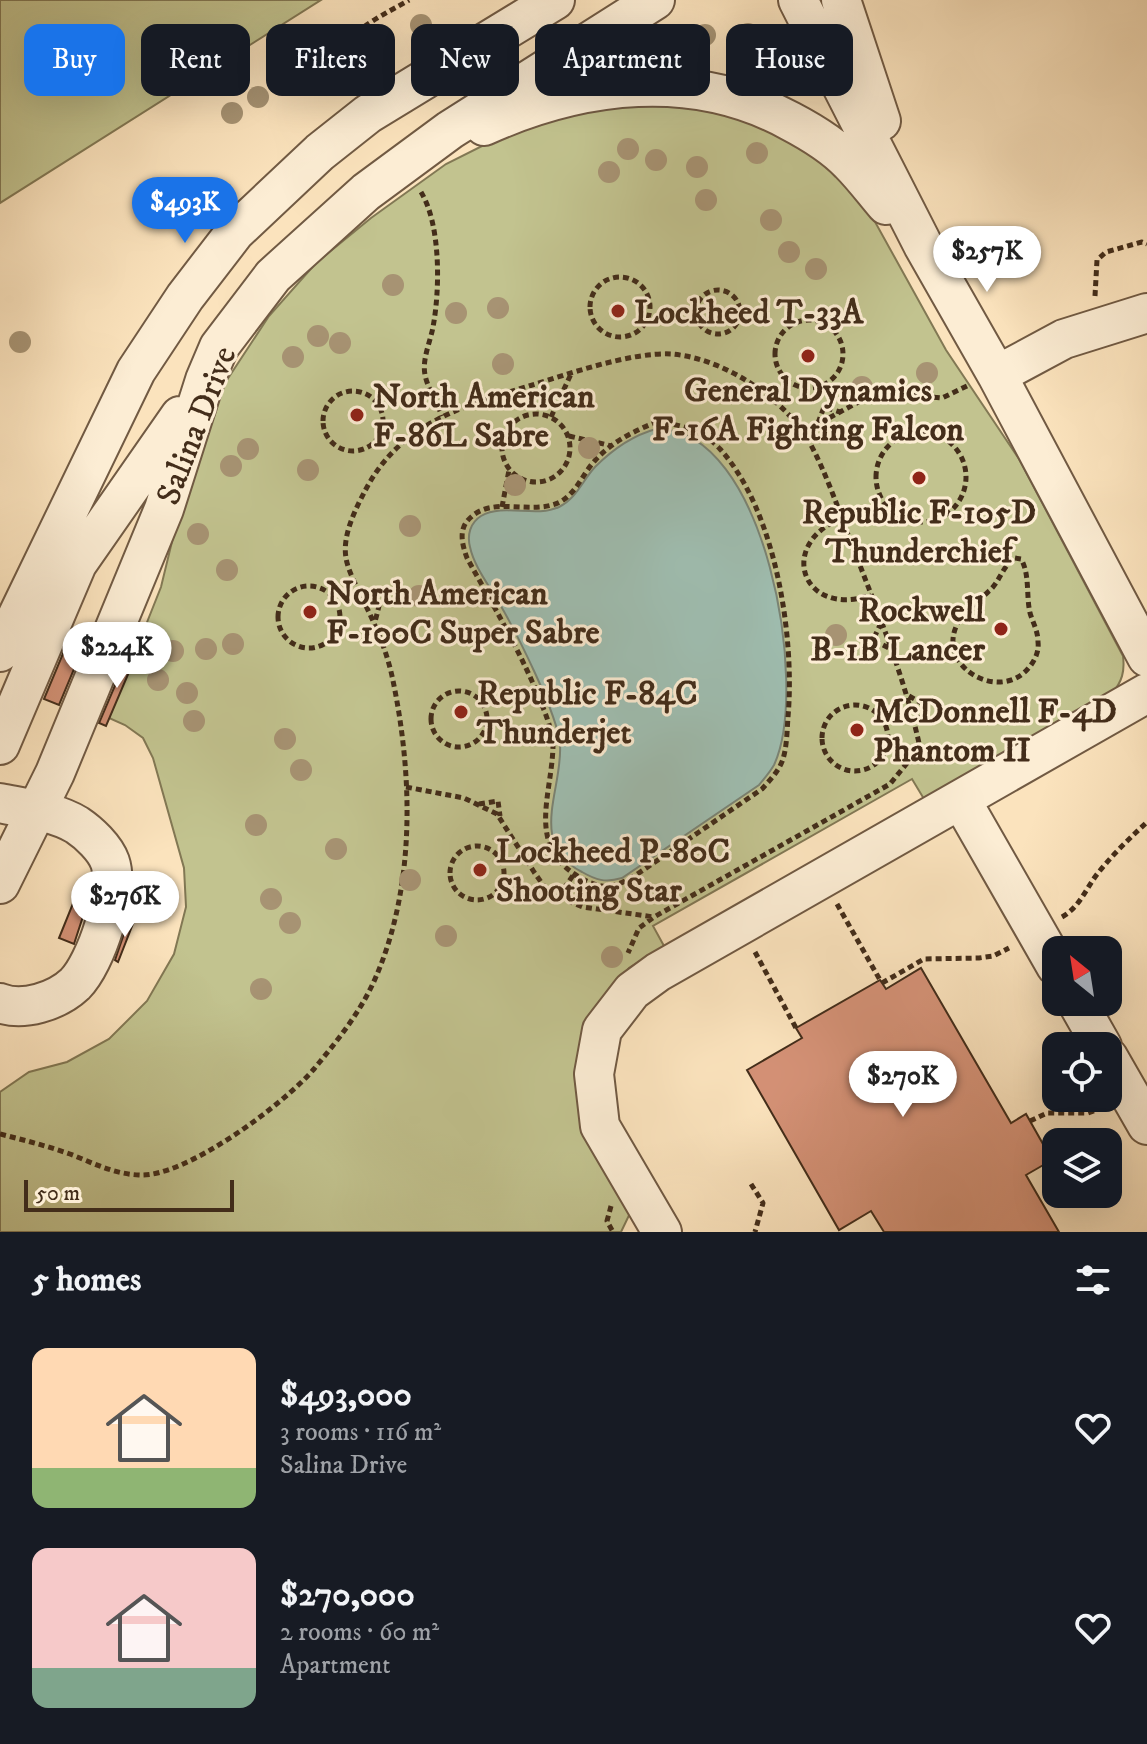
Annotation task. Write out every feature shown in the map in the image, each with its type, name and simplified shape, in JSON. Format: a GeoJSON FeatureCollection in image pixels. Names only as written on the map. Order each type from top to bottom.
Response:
{"type":"FeatureCollection","features":[{"type":"Feature","properties":{"kind":"street","name":"Salina Drive"},"geometry":{"type":"LineString","coordinates":[[0,652],[136,371],[185,297],[235,232],[320,152],[368,114],[555,0]]}},
{"type":"Feature","properties":{"kind":"street","name":"Salina Drive"},"geometry":{"type":"LineString","coordinates":[[0,884],[18,807],[55,773],[164,509],[205,380],[219,347],[273,276],[366,192],[450,130],[655,0]]}},
{"type":"Feature","properties":{"kind":"street"},"geometry":{"type":"LineString","coordinates":[[798,0],[923,245],[997,375],[1147,657]]}},
{"type":"Feature","properties":{"kind":"street"},"geometry":{"type":"LineString","coordinates":[[841,0],[923,245]]}},
{"type":"Feature","properties":{"kind":"street"},"geometry":{"type":"LineString","coordinates":[[415,156],[498,119],[576,95],[647,86],[692,88],[737,97],[809,131],[849,162],[923,245]]}},
{"type":"Feature","properties":{"kind":"street"},"geometry":{"type":"LineString","coordinates":[[997,375],[1064,339],[1147,313]]}},
{"type":"Feature","properties":{"kind":"street"},"geometry":{"type":"LineString","coordinates":[[0,745],[77,564],[135,485],[205,380]]}},
{"type":"Feature","properties":{"kind":"street"},"geometry":{"type":"LineString","coordinates":[[662,1232],[600,1126],[594,1074],[602,1030],[632,991],[658,972],[1147,693]]}},
{"type":"Feature","properties":{"kind":"street"},"geometry":{"type":"LineString","coordinates":[[961,800],[1042,942]]}},
{"type":"Feature","properties":{"kind":"street"},"geometry":{"type":"LineString","coordinates":[[0,1003],[32,1006],[75,983],[94,952],[114,892],[110,863],[101,847],[76,825],[18,807]]}},
{"type":"Feature","properties":{"kind":"street"},"geometry":{"type":"LineString","coordinates":[[1122,1081],[1138,1109]]}},
{"type":"Feature","properties":{"kind":"path"},"geometry":{"type":"LineString","coordinates":[[1094,305],[1097,260],[1106,252],[1142,242],[1147,244]]}},
{"type":"Feature","properties":{"kind":"path"},"geometry":{"type":"LineString","coordinates":[[624,277],[642,286],[650,305],[645,324],[637,331],[619,336],[602,330],[596,323],[591,306],[592,296],[604,282],[624,277]]}},
{"type":"Feature","properties":{"kind":"path"},"geometry":{"type":"LineString","coordinates":[[720,290],[734,296],[740,310],[736,325],[717,334],[710,333],[699,324],[696,311],[700,298],[706,293],[720,290]]}},
{"type":"Feature","properties":{"kind":"path"},"geometry":{"type":"LineString","coordinates":[[802,320],[813,320],[823,323],[839,337],[844,357],[841,368],[827,384],[804,388],[783,377],[775,355],[783,333],[802,320]]}},
{"type":"Feature","properties":{"kind":"path"},"geometry":{"type":"LineString","coordinates":[[0,1134],[34,1142],[114,1172],[143,1176],[169,1171],[215,1146],[265,1114],[303,1081],[347,1028],[375,980],[392,930],[405,869],[406,787],[392,674],[345,556],[352,519],[369,483],[398,446],[419,428],[442,416],[572,372],[619,360],[669,354],[708,362],[744,379],[781,408],[803,432],[842,518],[892,649],[909,696],[919,743],[917,751],[890,784],[639,928],[625,959]]}},
{"type":"Feature","properties":{"kind":"path"},"geometry":{"type":"LineString","coordinates":[[551,417],[572,372]]}},
{"type":"Feature","properties":{"kind":"path"},"geometry":{"type":"LineString","coordinates":[[356,391],[375,400],[383,419],[377,439],[370,446],[352,450],[335,444],[325,429],[323,419],[330,402],[337,396],[356,391]]}},
{"type":"Feature","properties":{"kind":"path"},"geometry":{"type":"LineString","coordinates":[[818,424],[824,407],[840,412]]}},
{"type":"Feature","properties":{"kind":"path"},"geometry":{"type":"LineString","coordinates":[[530,414],[551,417],[560,423],[568,436],[570,453],[567,463],[552,478],[529,482],[509,469],[503,459],[504,436],[511,425],[530,414]]}},
{"type":"Feature","properties":{"kind":"path"},"geometry":{"type":"LineString","coordinates":[[654,423],[672,423],[688,426],[719,448],[743,484],[767,539],[785,613],[791,657],[783,758],[775,774],[762,789],[614,888],[595,885],[557,861],[546,835],[545,804],[553,742],[542,705],[463,546],[462,533],[467,520],[478,510],[489,507],[535,507],[560,501],[576,488],[593,463],[612,446],[630,433],[654,423]]}},
{"type":"Feature","properties":{"kind":"path"},"geometry":{"type":"LineString","coordinates":[[914,432],[930,433],[945,438],[956,449],[964,463],[967,478],[964,494],[955,507],[943,517],[930,522],[915,522],[890,511],[876,486],[876,472],[880,458],[899,437],[914,432]]}},
{"type":"Feature","properties":{"kind":"path"},"geometry":{"type":"LineString","coordinates":[[568,436],[612,446]]}},
{"type":"Feature","properties":{"kind":"path"},"geometry":{"type":"LineString","coordinates":[[502,507],[509,469]]}},
{"type":"Feature","properties":{"kind":"path"},"geometry":{"type":"LineString","coordinates":[[842,518],[819,529],[811,538],[805,550],[806,575],[822,595],[833,600],[846,602],[871,595]]}},
{"type":"Feature","properties":{"kind":"path"},"geometry":{"type":"LineString","coordinates":[[1015,558],[1021,559],[1026,567],[1028,600],[1039,644],[1036,657],[1028,669],[1006,683],[980,680],[959,663],[955,651],[957,623],[995,586],[1008,562],[1015,558]]}},
{"type":"Feature","properties":{"kind":"path"},"geometry":{"type":"LineString","coordinates":[[313,586],[332,596],[340,616],[338,627],[325,644],[306,648],[297,646],[282,634],[277,615],[285,597],[292,591],[313,586]]}},
{"type":"Feature","properties":{"kind":"path"},"geometry":{"type":"LineString","coordinates":[[362,597],[380,602],[374,623]]}},
{"type":"Feature","properties":{"kind":"path"},"geometry":{"type":"LineString","coordinates":[[882,623],[873,640],[892,649]]}},
{"type":"Feature","properties":{"kind":"path"},"geometry":{"type":"LineString","coordinates":[[463,691],[478,698],[484,705],[486,723],[484,731],[472,744],[452,746],[436,736],[430,717],[438,700],[446,693],[463,691]]}},
{"type":"Feature","properties":{"kind":"path"},"geometry":{"type":"LineString","coordinates":[[909,696],[925,705],[914,722]]}},
{"type":"Feature","properties":{"kind":"path"},"geometry":{"type":"LineString","coordinates":[[861,705],[881,716],[888,737],[886,749],[872,767],[851,771],[841,768],[826,754],[821,734],[830,715],[838,709],[861,705]]}},
{"type":"Feature","properties":{"kind":"path"},"geometry":{"type":"LineString","coordinates":[[406,787],[464,798],[497,814],[548,892],[583,907],[654,917]]}},
{"type":"Feature","properties":{"kind":"path"},"geometry":{"type":"LineString","coordinates":[[478,804],[498,801],[501,820]]}},
{"type":"Feature","properties":{"kind":"path"},"geometry":{"type":"LineString","coordinates":[[480,846],[501,860],[504,876],[502,884],[491,896],[473,900],[457,891],[450,873],[457,856],[464,850],[480,846]]}},
{"type":"Feature","properties":{"kind":"path"},"geometry":{"type":"LineString","coordinates":[[558,897],[574,874]]}},
{"type":"Feature","properties":{"kind":"path"},"geometry":{"type":"LineString","coordinates":[[831,892],[880,980]]}},
{"type":"Feature","properties":{"kind":"path"},"geometry":{"type":"LineString","coordinates":[[748,939],[796,1028]]}},
{"type":"Feature","properties":{"kind":"path"},"geometry":{"type":"LineString","coordinates":[[1030,1121],[1047,1113],[1138,1109]]}},
{"type":"Feature","properties":{"kind":"path"},"geometry":{"type":"LineString","coordinates":[[751,1184],[763,1203],[755,1232]]}},
{"type":"Feature","properties":{"kind":"path"},"geometry":{"type":"LineString","coordinates":[[613,1232],[607,1221],[615,1191]]}},
{"type":"Feature","properties":{"kind":"green space"},"geometry":{"type":"Polygon","coordinates":[[[0,0],[321,0],[283,24],[266,24],[266,35],[250,45],[250,24],[141,24],[141,96],[169,96],[0,203],[0,0]]]}},
{"type":"Feature","properties":{"kind":"green space"},"geometry":{"type":"Polygon","coordinates":[[[654,100],[757,122],[833,167],[874,220],[946,350],[1019,459],[1123,656],[1123,672],[1118,685],[1112,694],[924,799],[912,779],[653,926],[664,946],[629,968],[600,1006],[633,1207],[621,1232],[0,1232],[0,1092],[29,1072],[67,1062],[109,1039],[147,1001],[174,954],[186,907],[184,868],[153,758],[143,738],[109,718],[161,587],[202,418],[269,316],[316,263],[371,218],[446,164],[496,139],[547,122],[593,109],[654,100]]]}},
{"type":"Feature","properties":{"kind":"shaded area"},"geometry":{"type":"Polygon","coordinates":[[[656,429],[694,439],[726,469],[751,514],[770,567],[781,624],[786,680],[784,728],[774,765],[759,785],[622,878],[601,880],[565,860],[556,847],[552,814],[560,762],[557,731],[525,651],[475,561],[469,534],[477,519],[490,512],[540,511],[559,507],[609,455],[632,439],[656,429]]]}},
{"type":"Feature","properties":{"kind":"building"},"geometry":{"type":"Polygon","coordinates":[[[72,632],[87,638],[59,705],[44,699],[72,632]]]}},
{"type":"Feature","properties":{"kind":"building"},"geometry":{"type":"Polygon","coordinates":[[[128,655],[135,658],[106,726],[99,723],[128,655]]]}},
{"type":"Feature","properties":{"kind":"building"},"geometry":{"type":"Polygon","coordinates":[[[76,896],[88,901],[74,944],[59,938],[76,896]]]}},
{"type":"Feature","properties":{"kind":"building"},"geometry":{"type":"Polygon","coordinates":[[[129,919],[134,921],[118,962],[115,960],[129,919]]]}},
{"type":"Feature","properties":{"kind":"building"},"geometry":{"type":"Polygon","coordinates":[[[921,968],[1011,1123],[1026,1114],[1042,1142],[1042,1166],[1026,1175],[1042,1208],[1045,1208],[1059,1232],[884,1232],[871,1211],[839,1230],[747,1070],[802,1038],[796,1028],[880,980],[886,989],[921,968]]]}},
{"type":"Feature","properties":{"kind":"place","name":"Lockheed T-33A"},"geometry":{"type":"Point","coordinates":[618,311]}},
{"type":"Feature","properties":{"kind":"place","name":"General Dynamics F-16A Fighting Falcon"},"geometry":{"type":"Point","coordinates":[808,356]}},
{"type":"Feature","properties":{"kind":"place","name":"North American F-86L Sabre"},"geometry":{"type":"Point","coordinates":[357,415]}},
{"type":"Feature","properties":{"kind":"place","name":"Republic F-105D Thunderchief"},"geometry":{"type":"Point","coordinates":[919,478]}},
{"type":"Feature","properties":{"kind":"place","name":"North American F-100C Super Sabre"},"geometry":{"type":"Point","coordinates":[310,612]}},
{"type":"Feature","properties":{"kind":"place","name":"Rockwell B-1B Lancer"},"geometry":{"type":"Point","coordinates":[1001,629]}},
{"type":"Feature","properties":{"kind":"place","name":"Republic F-84C Thunderjet"},"geometry":{"type":"Point","coordinates":[461,712]}},
{"type":"Feature","properties":{"kind":"place","name":"McDonnell F-4D Phantom II"},"geometry":{"type":"Point","coordinates":[857,730]}},
{"type":"Feature","properties":{"kind":"place","name":"Lockheed P-80C Shooting Star"},"geometry":{"type":"Point","coordinates":[480,870]}}]}
